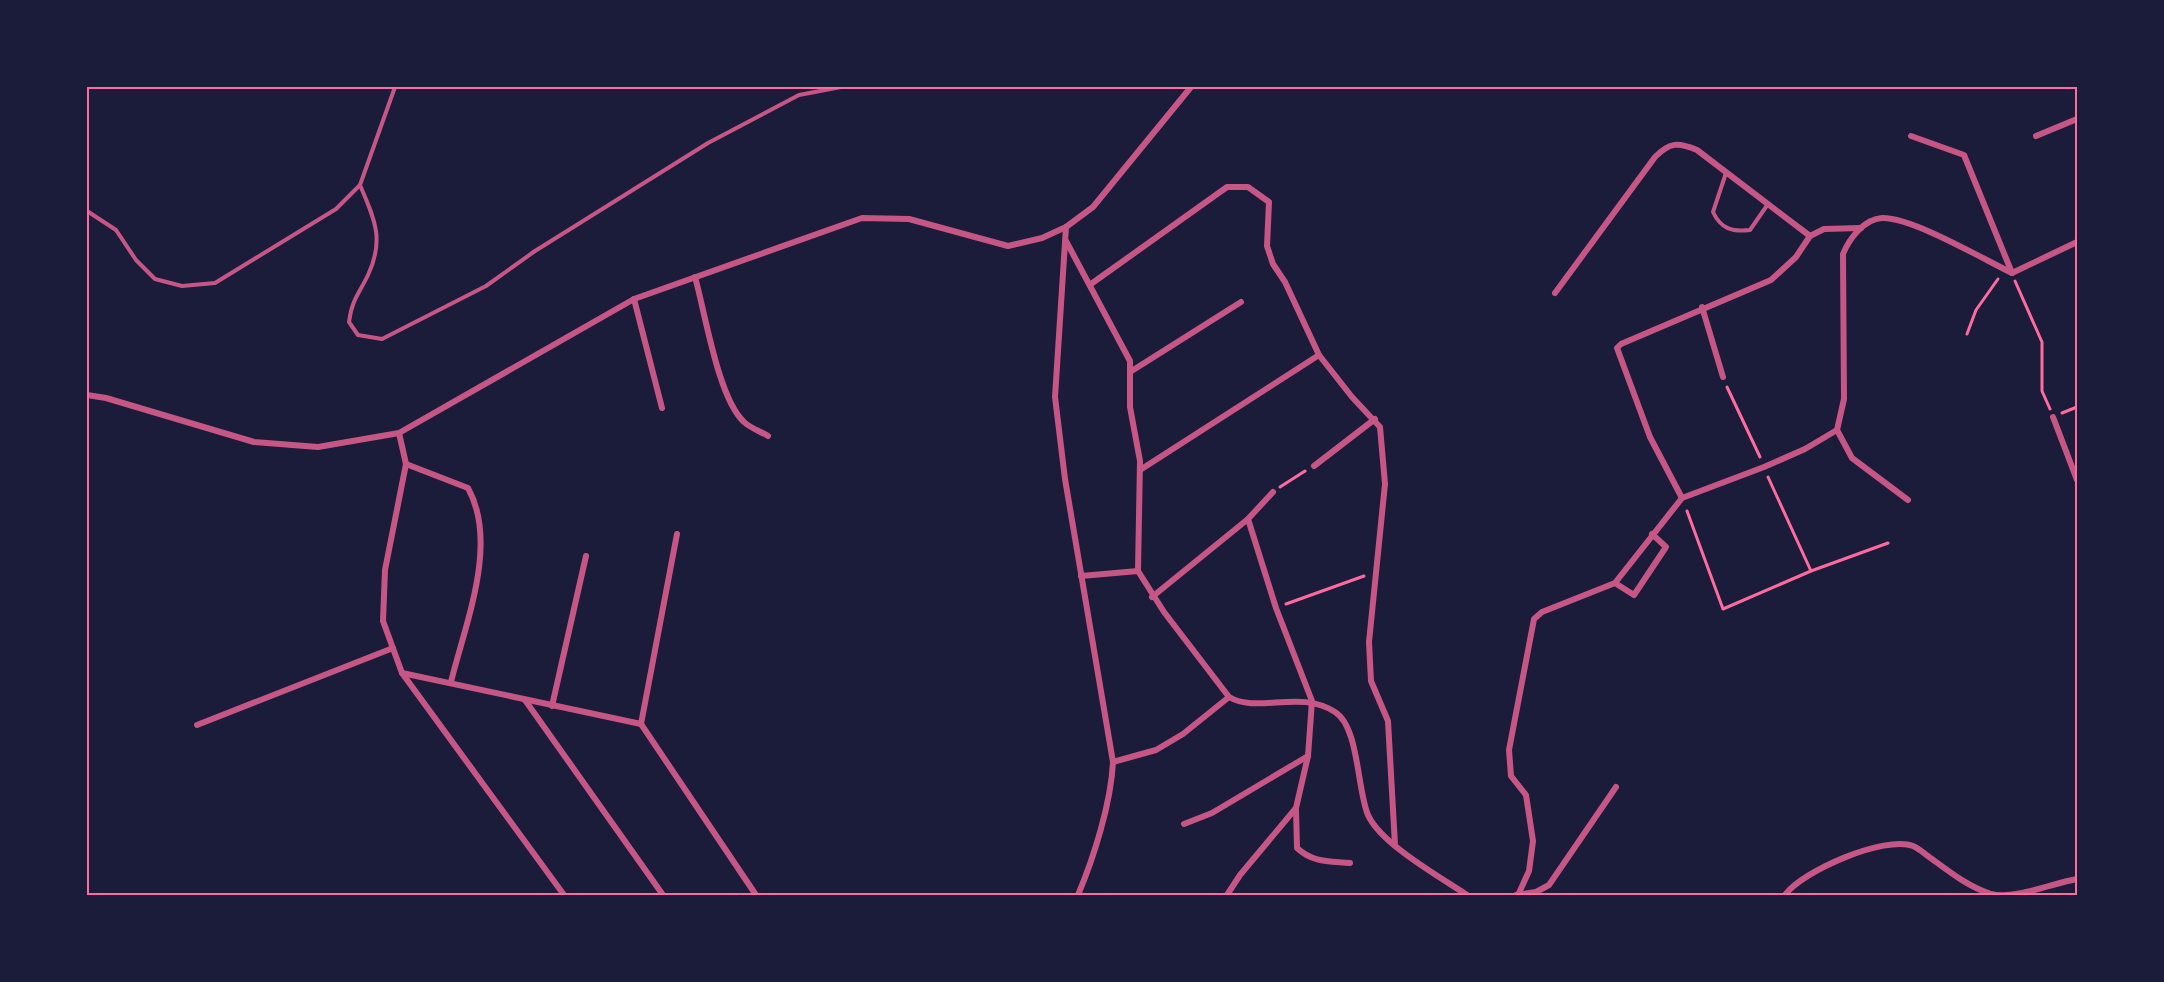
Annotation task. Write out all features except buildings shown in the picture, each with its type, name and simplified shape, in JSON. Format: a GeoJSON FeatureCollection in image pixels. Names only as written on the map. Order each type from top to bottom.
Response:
{"type":"FeatureCollection","features":[{"type":"Feature","properties":{"kind":"street"},"geometry":{"type":"LineString","coordinates":[[87,396],[106,398],[254,442],[318,447],[399,433],[634,299],[862,218],[909,219],[1008,246],[1042,238],[1066,226],[1093,207],[1191,87]]}},
{"type":"Feature","properties":{"kind":"street"},"geometry":{"type":"LineString","coordinates":[[2036,136],[2077,119]]}},
{"type":"Feature","properties":{"kind":"street"},"geometry":{"type":"LineString","coordinates":[[1911,136],[1964,155],[2012,273]]}},
{"type":"Feature","properties":{"kind":"street"},"geometry":{"type":"LineString","coordinates":[[1556,293],[1655,157],[1666,146],[1679,142],[1697,150],[1810,236]]}},
{"type":"Feature","properties":{"kind":"street"},"geometry":{"type":"LineString","coordinates":[[1091,284],[1227,187],[1248,187],[1269,202],[1267,246],[1273,264],[1295,302],[1319,355],[1352,397],[1375,419],[1380,427],[1385,484],[1369,642],[1371,681],[1388,721],[1395,845]]}},
{"type":"Feature","properties":{"kind":"street"},"geometry":{"type":"LineString","coordinates":[[1908,500],[1852,458],[1837,430],[1844,399],[1843,254],[1849,239],[1861,228],[1881,218],[1903,221],[2012,273],[2077,243]]}},
{"type":"Feature","properties":{"kind":"street"},"geometry":{"type":"LineString","coordinates":[[1066,226],[1055,397],[1081,576],[1113,762],[1112,780],[1087,874],[1078,895]]}},
{"type":"Feature","properties":{"kind":"street"},"geometry":{"type":"LineString","coordinates":[[1682,498],[1650,437],[1617,354],[1617,348],[1621,344],[1702,307],[1771,280],[1796,257],[1810,236],[1824,229],[1861,228]]}},
{"type":"Feature","properties":{"kind":"street"},"geometry":{"type":"LineString","coordinates":[[1066,240],[1130,361],[1130,407],[1140,470],[1138,571],[1152,597],[1229,697],[1241,702],[1312,700],[1337,713],[1347,725],[1368,816],[1395,845],[1467,895]]}},
{"type":"Feature","properties":{"kind":"street"},"geometry":{"type":"LineString","coordinates":[[695,277],[724,386],[732,406],[744,422],[768,436]]}},
{"type":"Feature","properties":{"kind":"street"},"geometry":{"type":"LineString","coordinates":[[634,299],[662,408]]}},
{"type":"Feature","properties":{"kind":"street"},"geometry":{"type":"LineString","coordinates":[[1130,372],[1241,302]]}},
{"type":"Feature","properties":{"kind":"street"},"geometry":{"type":"LineString","coordinates":[[1702,307],[1723,377]]}},
{"type":"Feature","properties":{"kind":"street"},"geometry":{"type":"LineString","coordinates":[[1140,470],[1319,355]]}},
{"type":"Feature","properties":{"kind":"street"},"geometry":{"type":"LineString","coordinates":[[2053,417],[2077,480]]}},
{"type":"Feature","properties":{"kind":"street"},"geometry":{"type":"LineString","coordinates":[[1314,466],[1375,419]]}},
{"type":"Feature","properties":{"kind":"street"},"geometry":{"type":"LineString","coordinates":[[1518,894],[1529,871],[1533,841],[1526,795],[1511,776],[1509,750],[1534,619],[1542,612],[1616,583],[1682,498],[1784,458],[1837,430]]}},
{"type":"Feature","properties":{"kind":"street"},"geometry":{"type":"LineString","coordinates":[[399,433],[406,464],[385,570],[383,621],[402,673],[564,895]]}},
{"type":"Feature","properties":{"kind":"street"},"geometry":{"type":"LineString","coordinates":[[406,464],[468,488],[476,502],[482,555],[451,682]]}},
{"type":"Feature","properties":{"kind":"street"},"geometry":{"type":"LineString","coordinates":[[1152,597],[1248,519],[1273,492]]}},
{"type":"Feature","properties":{"kind":"street"},"geometry":{"type":"LineString","coordinates":[[1248,519],[1276,608],[1312,700],[1308,756],[1296,808],[1297,848],[1306,856],[1317,861],[1350,863]]}},
{"type":"Feature","properties":{"kind":"street"},"geometry":{"type":"LineString","coordinates":[[641,724],[677,534]]}},
{"type":"Feature","properties":{"kind":"street"},"geometry":{"type":"LineString","coordinates":[[1616,583],[1634,595],[1666,547],[1652,534]]}},
{"type":"Feature","properties":{"kind":"street"},"geometry":{"type":"LineString","coordinates":[[552,706],[586,556]]}},
{"type":"Feature","properties":{"kind":"street"},"geometry":{"type":"LineString","coordinates":[[1081,576],[1138,571]]}},
{"type":"Feature","properties":{"kind":"street"},"geometry":{"type":"LineString","coordinates":[[197,724],[393,648]]}},
{"type":"Feature","properties":{"kind":"street"},"geometry":{"type":"LineString","coordinates":[[402,673],[641,724],[756,895]]}},
{"type":"Feature","properties":{"kind":"street"},"geometry":{"type":"LineString","coordinates":[[1113,762],[1156,750],[1184,734],[1229,697]]}},
{"type":"Feature","properties":{"kind":"street"},"geometry":{"type":"LineString","coordinates":[[525,700],[663,895]]}},
{"type":"Feature","properties":{"kind":"street"},"geometry":{"type":"LineString","coordinates":[[1184,824],[1212,813],[1308,756]]}},
{"type":"Feature","properties":{"kind":"street"},"geometry":{"type":"LineString","coordinates":[[1518,894],[1536,892],[1549,885],[1616,787]]}},
{"type":"Feature","properties":{"kind":"street"},"geometry":{"type":"LineString","coordinates":[[1227,895],[1240,875],[1296,808]]}},
{"type":"Feature","properties":{"kind":"street"},"geometry":{"type":"LineString","coordinates":[[1785,895],[1792,885],[1816,870],[1894,843],[1914,846],[1966,884],[1994,895],[2031,891],[2077,879]]}},
{"type":"Feature","properties":{"kind":"lane"},"geometry":{"type":"LineString","coordinates":[[87,211],[116,230],[136,260],[155,279],[182,286],[215,282],[336,209],[360,185],[395,87]]}},
{"type":"Feature","properties":{"kind":"lane"},"geometry":{"type":"LineString","coordinates":[[360,185],[376,221],[378,244],[369,274],[352,303],[349,322],[358,334],[382,339],[486,286],[535,250],[708,143],[799,95],[841,87]]}},
{"type":"Feature","properties":{"kind":"lane"},"geometry":{"type":"LineString","coordinates":[[1726,172],[1713,212],[1718,223],[1734,231],[1750,230],[1768,204]]}},
{"type":"Feature","properties":{"kind":"path"},"geometry":{"type":"LineString","coordinates":[[1967,334],[1976,310],[2005,270]]}},
{"type":"Feature","properties":{"kind":"path"},"geometry":{"type":"LineString","coordinates":[[2012,273],[2042,342],[2042,391],[2053,417],[2077,407]]}},
{"type":"Feature","properties":{"kind":"path"},"geometry":{"type":"LineString","coordinates":[[1273,492],[1314,466]]}},
{"type":"Feature","properties":{"kind":"path"},"geometry":{"type":"LineString","coordinates":[[1682,498],[1723,609],[1811,571],[1888,543]]}},
{"type":"Feature","properties":{"kind":"path"},"geometry":{"type":"LineString","coordinates":[[1276,608],[1376,571]]}}]}
